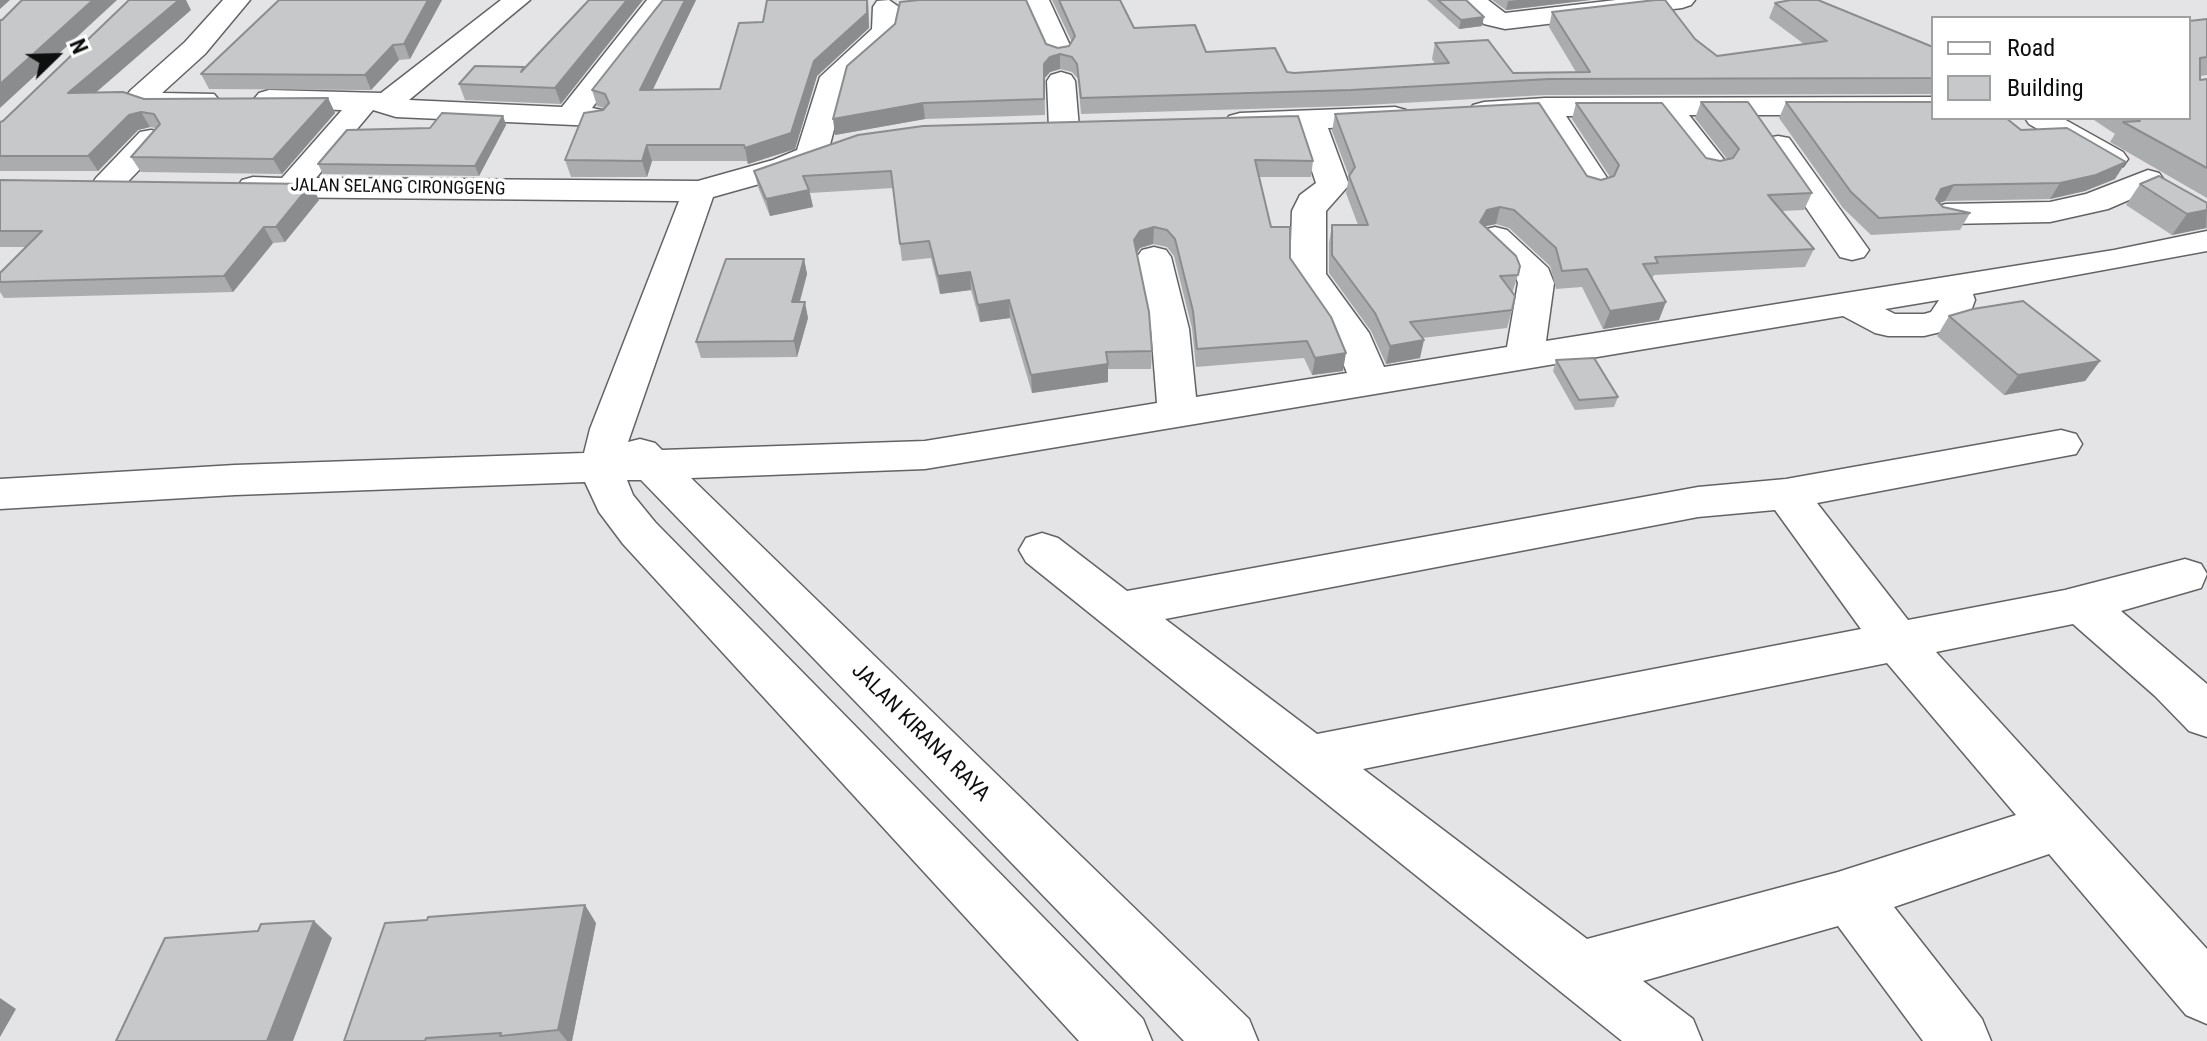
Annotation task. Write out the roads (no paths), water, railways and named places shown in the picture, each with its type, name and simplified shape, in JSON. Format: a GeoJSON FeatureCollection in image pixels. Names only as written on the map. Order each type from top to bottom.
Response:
{"type":"FeatureCollection","features":[{"type":"Feature","properties":{"kind":"street"},"geometry":{"type":"LineString","coordinates":[[237,0],[195,48],[141,96],[153,102],[377,101],[396,108],[583,116],[661,0]]}},
{"type":"Feature","properties":{"kind":"street"},"geometry":{"type":"LineString","coordinates":[[291,187],[377,101],[517,0]]}},
{"type":"Feature","properties":{"kind":"street"},"geometry":{"type":"LineString","coordinates":[[1033,128],[1076,128],[1060,66],[1036,0]]}},
{"type":"Feature","properties":{"kind":"street"},"geometry":{"type":"LineString","coordinates":[[1472,0],[1499,20],[1600,5],[1682,0]]}},
{"type":"Feature","properties":{"kind":"street"},"geometry":{"type":"LineString","coordinates":[[811,156],[834,77],[885,31],[884,3],[917,4]]}},
{"type":"Feature","properties":{"kind":"street"},"geometry":{"type":"LineString","coordinates":[[1454,112],[1545,107],[1931,106]]}},
{"type":"Feature","properties":{"kind":"street"},"geometry":{"type":"LineString","coordinates":[[1545,107],[1595,184]]}},
{"type":"Feature","properties":{"kind":"street"},"geometry":{"type":"LineString","coordinates":[[1667,107],[1713,166]]}},
{"type":"Feature","properties":{"kind":"street"},"geometry":{"type":"LineString","coordinates":[[1752,107],[1852,250]]}},
{"type":"Feature","properties":{"kind":"street"},"geometry":{"type":"LineString","coordinates":[[1215,123],[1424,114]]}},
{"type":"Feature","properties":{"kind":"street"},"geometry":{"type":"LineString","coordinates":[[1310,120],[1333,185],[1312,202],[1309,211],[1308,274],[1350,333],[1370,381]]}},
{"type":"Feature","properties":{"kind":"street"},"geometry":{"type":"LineString","coordinates":[[1946,214],[2050,212],[2160,187],[2043,120]]}},
{"type":"Feature","properties":{"kind":"street"},"geometry":{"type":"LineString","coordinates":[[144,186],[92,185],[151,139]]}},
{"type":"Feature","properties":{"kind":"street","name":"JALAN SELANG CIRONGGENG"},"geometry":{"type":"LineString","coordinates":[[216,187],[699,191],[784,167],[843,144]]}},
{"type":"Feature","properties":{"kind":"street"},"geometry":{"type":"LineString","coordinates":[[699,191],[606,449],[614,501],[639,533],[1121,1041]]}},
{"type":"Feature","properties":{"kind":"street"},"geometry":{"type":"LineString","coordinates":[[1495,237],[1518,254],[1530,268],[1536,283],[1525,356]]}},
{"type":"Feature","properties":{"kind":"street"},"geometry":{"type":"LineString","coordinates":[[653,464],[925,455],[2114,260],[2207,241]]}},
{"type":"Feature","properties":{"kind":"street"},"geometry":{"type":"LineString","coordinates":[[1154,257],[1170,329],[1178,413]]}},
{"type":"Feature","properties":{"kind":"street"},"geometry":{"type":"LineString","coordinates":[[1120,610],[1698,502],[1786,494],[2061,444]]}},
{"type":"Feature","properties":{"kind":"street"},"geometry":{"type":"LineString","coordinates":[[0,494],[266,478],[471,470],[606,449]]}},
{"type":"Feature","properties":{"kind":"street","name":"JALAN KIRANA RAYA"},"geometry":{"type":"LineString","coordinates":[[606,449],[653,464],[1227,1041]]}},
{"type":"Feature","properties":{"kind":"street"},"geometry":{"type":"LineString","coordinates":[[1786,494],[1896,640],[2207,994]]}},
{"type":"Feature","properties":{"kind":"street"},"geometry":{"type":"LineString","coordinates":[[1042,550],[1671,1041]]}},
{"type":"Feature","properties":{"kind":"street"},"geometry":{"type":"LineString","coordinates":[[1310,758],[2081,604],[2185,576]]}},
{"type":"Feature","properties":{"kind":"street"},"geometry":{"type":"LineString","coordinates":[[2081,604],[2207,716]]}},
{"type":"Feature","properties":{"kind":"street"},"geometry":{"type":"LineString","coordinates":[[1580,970],[1849,895],[2060,826]]}},
{"type":"Feature","properties":{"kind":"street"},"geometry":{"type":"LineString","coordinates":[[1849,895],[1960,1041]]}}]}
